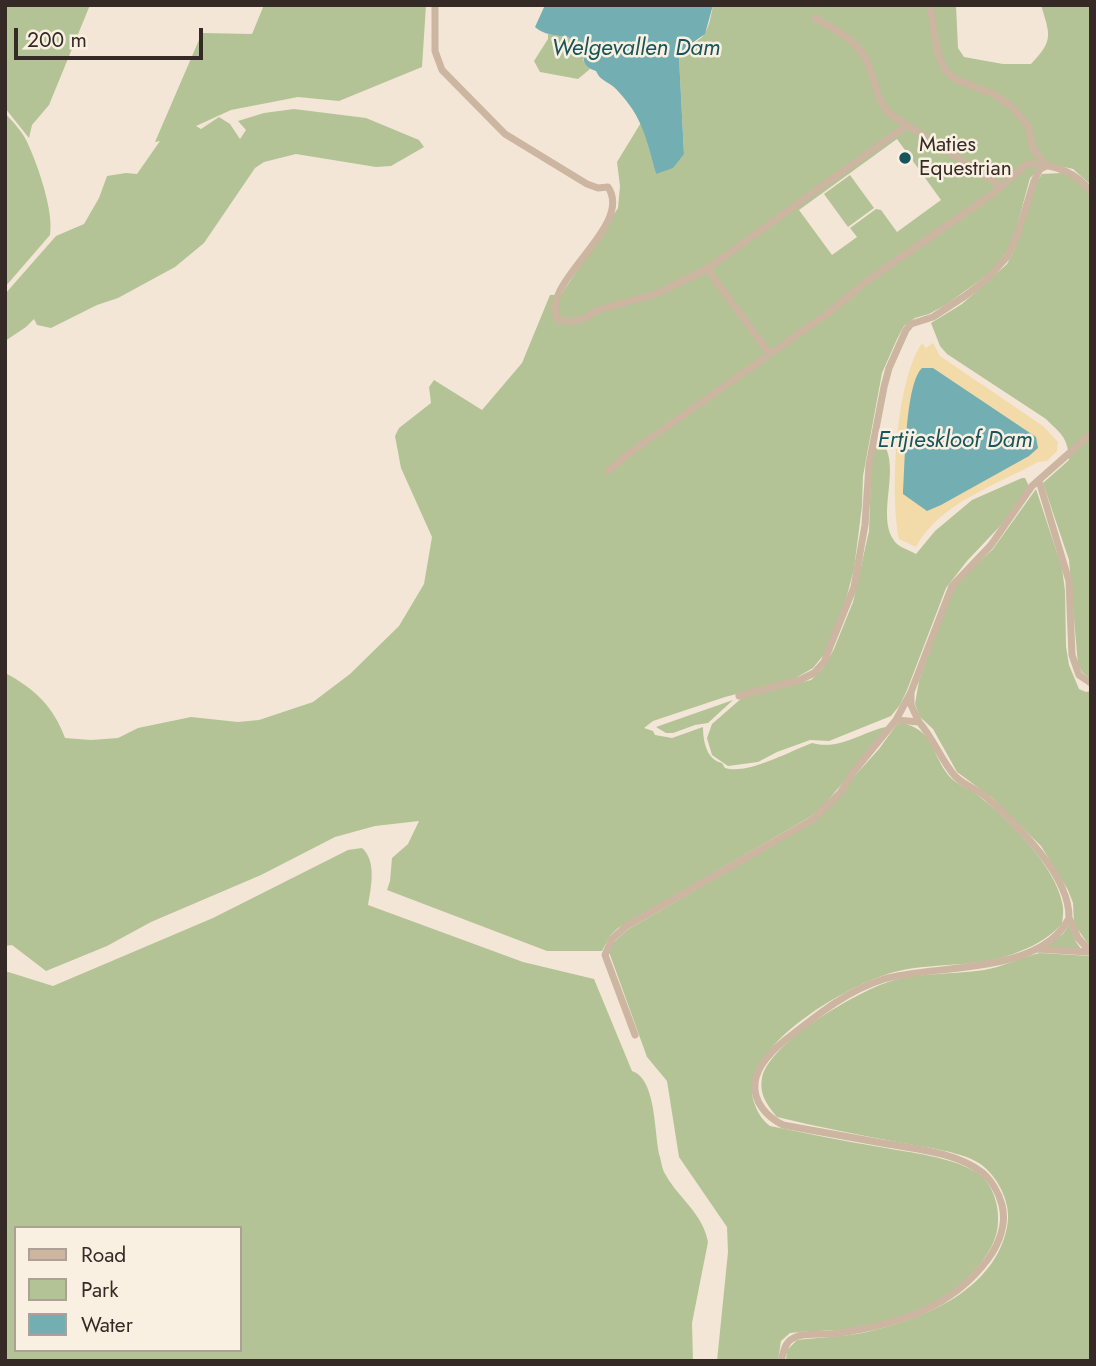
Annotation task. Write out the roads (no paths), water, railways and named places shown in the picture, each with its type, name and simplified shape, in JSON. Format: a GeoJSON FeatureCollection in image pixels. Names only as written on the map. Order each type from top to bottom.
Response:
{"type":"FeatureCollection","features":[{"type":"Feature","properties":{"kind":"street"},"geometry":{"type":"LineString","coordinates":[[435,5],[435,51],[442,70],[510,138],[587,184],[598,188],[608,187],[612,193],[612,214],[559,295],[555,305],[558,320],[571,323],[598,310],[656,294],[706,269],[906,126]]}},
{"type":"Feature","properties":{"kind":"street"},"geometry":{"type":"LineString","coordinates":[[930,5],[938,54],[945,71],[955,79],[993,94],[1011,106],[1028,125],[1033,149],[1046,166]]}},
{"type":"Feature","properties":{"kind":"street"},"geometry":{"type":"LineString","coordinates":[[815,18],[843,33],[861,51],[883,108],[906,126],[1001,186]]}},
{"type":"Feature","properties":{"kind":"street"},"geometry":{"type":"LineString","coordinates":[[608,471],[827,314],[867,281],[900,260],[1027,164],[1046,166],[1076,175],[1091,192]]}},
{"type":"Feature","properties":{"kind":"street"},"geometry":{"type":"LineString","coordinates":[[738,696],[800,680],[814,673],[824,662],[854,587],[865,525],[869,465],[889,368],[911,324],[933,317],[965,296],[987,279],[1007,257],[1018,233],[1034,181],[1040,169],[1046,166]]}},
{"type":"Feature","properties":{"kind":"street"},"geometry":{"type":"LineString","coordinates":[[706,269],[769,353]]}},
{"type":"Feature","properties":{"kind":"street"},"geometry":{"type":"LineString","coordinates":[[635,1035],[605,955],[612,939],[625,927],[812,820],[840,793],[896,720],[911,692],[952,586],[991,545],[1015,508],[1039,481],[1091,433]]}},
{"type":"Feature","properties":{"kind":"street"},"geometry":{"type":"LineString","coordinates":[[1039,481],[1049,506],[1069,581],[1072,655],[1079,675],[1091,683]]}},
{"type":"Feature","properties":{"kind":"street"},"geometry":{"type":"LineString","coordinates":[[911,692],[911,705],[919,722],[932,736],[955,776],[984,795],[1019,828],[1037,850],[1066,894],[1069,918],[1078,938],[1090,952]]}},
{"type":"Feature","properties":{"kind":"street"},"geometry":{"type":"LineString","coordinates":[[896,720],[919,722]]}},
{"type":"Feature","properties":{"kind":"street"},"geometry":{"type":"LineString","coordinates":[[781,1361],[785,1345],[797,1336],[839,1333],[885,1324],[914,1315],[951,1296],[975,1276],[992,1254],[1000,1238],[1003,1213],[1001,1201],[992,1184],[983,1173],[964,1162],[915,1149],[783,1125],[772,1120],[762,1108],[755,1091],[757,1075],[765,1061],[783,1041],[833,1004],[880,980],[906,973],[989,964],[1034,949],[1059,934],[1069,918]]}},
{"type":"Feature","properties":{"kind":"street"},"geometry":{"type":"LineString","coordinates":[[1034,949],[1090,952]]}},
{"type":"Feature","properties":{"kind":"water","name":"Welgevallen Dam"},"geometry":{"type":"Polygon","coordinates":[[[545,5],[713,5],[705,34],[685,48],[679,57],[684,154],[673,168],[656,174],[638,119],[616,89],[587,66],[582,43],[540,31],[535,27],[545,5]]]}},
{"type":"Feature","properties":{"kind":"water","name":"Ertjieskloof Dam"},"geometry":{"type":"Polygon","coordinates":[[[922,368],[933,368],[1036,437],[1038,448],[1029,456],[927,511],[903,494],[909,408],[916,377],[922,368]]]}},
{"type":"Feature","properties":{"kind":"place","name":"Maties Equestrian"},"geometry":{"type":"Point","coordinates":[905,158]}}]}
